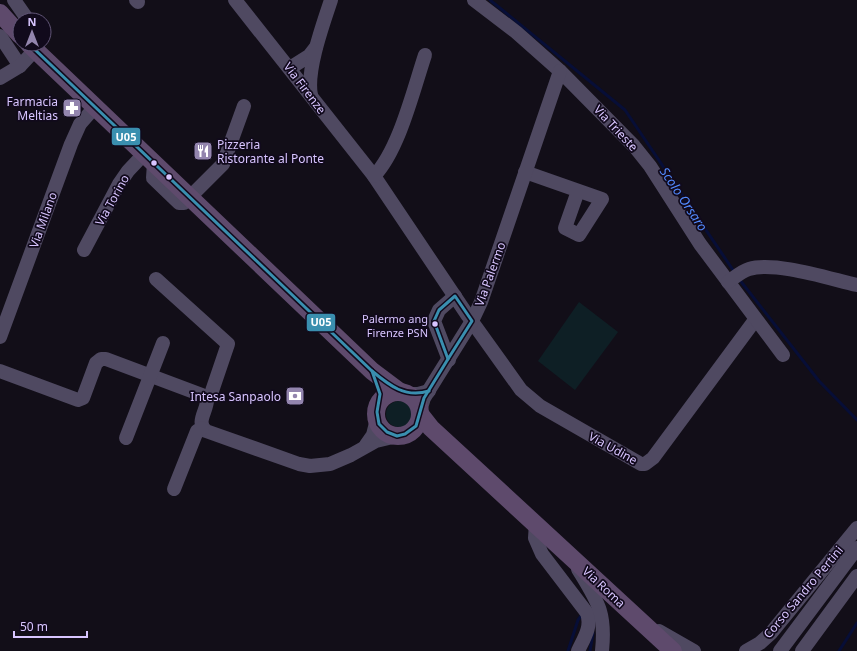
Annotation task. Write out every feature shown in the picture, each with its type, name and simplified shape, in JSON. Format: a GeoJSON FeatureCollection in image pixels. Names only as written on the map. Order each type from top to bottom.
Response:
{"type":"FeatureCollection","features":[{"type":"Feature","properties":{"kind":"main road"},"geometry":{"type":"LineString","coordinates":[[0,13],[12,26]]}},
{"type":"Feature","properties":{"kind":"main road"},"geometry":{"type":"LineString","coordinates":[[36,52],[372,371],[418,404],[420,412],[416,426],[401,435],[382,429],[378,412],[378,386],[372,371]]}},
{"type":"Feature","properties":{"kind":"main road"},"geometry":{"type":"LineString","coordinates":[[378,412],[387,395],[404,393]]}},
{"type":"Feature","properties":{"kind":"main road","name":"Via Roma"},"geometry":{"type":"LineString","coordinates":[[420,412],[430,428],[536,523],[673,651]]}},
{"type":"Feature","properties":{"kind":"main road","name":"Via Roma"},"geometry":{"type":"LineString","coordinates":[[401,435],[429,436],[446,442]]}},
{"type":"Feature","properties":{"kind":"street"},"geometry":{"type":"LineString","coordinates":[[14,0],[22,12]]}},
{"type":"Feature","properties":{"kind":"street","name":"Via Firenze"},"geometry":{"type":"LineString","coordinates":[[235,0],[374,176],[472,320]]}},
{"type":"Feature","properties":{"kind":"street","name":"Via Trieste"},"geometry":{"type":"LineString","coordinates":[[474,0],[516,32],[560,71],[614,124],[646,161],[700,244],[734,277],[755,320],[783,355]]}},
{"type":"Feature","properties":{"kind":"street"},"geometry":{"type":"LineString","coordinates":[[311,96],[310,78],[312,63],[330,2]]}},
{"type":"Feature","properties":{"kind":"street"},"geometry":{"type":"LineString","coordinates":[[0,36],[7,44],[16,60]]}},
{"type":"Feature","properties":{"kind":"street"},"geometry":{"type":"LineString","coordinates":[[293,72],[318,43]]}},
{"type":"Feature","properties":{"kind":"street"},"geometry":{"type":"LineString","coordinates":[[0,78],[24,52]]}},
{"type":"Feature","properties":{"kind":"street"},"geometry":{"type":"LineString","coordinates":[[374,176],[383,167],[392,151],[425,55]]}},
{"type":"Feature","properties":{"kind":"street"},"geometry":{"type":"LineString","coordinates":[[0,69],[16,60]]}},
{"type":"Feature","properties":{"kind":"street"},"geometry":{"type":"LineString","coordinates":[[293,72],[303,74],[312,63]]}},
{"type":"Feature","properties":{"kind":"street","name":"Via Palermo"},"geometry":{"type":"LineString","coordinates":[[420,412],[429,391],[472,320],[483,295],[560,71]]}},
{"type":"Feature","properties":{"kind":"street"},"geometry":{"type":"LineString","coordinates":[[190,198],[223,164],[244,106]]}},
{"type":"Feature","properties":{"kind":"street","name":"Via Milano"},"geometry":{"type":"LineString","coordinates":[[0,337],[71,144],[80,124],[94,108]]}},
{"type":"Feature","properties":{"kind":"street","name":"Via Torino"},"geometry":{"type":"LineString","coordinates":[[84,250],[128,171],[149,159]]}},
{"type":"Feature","properties":{"kind":"street"},"geometry":{"type":"LineString","coordinates":[[525,172],[578,190],[602,199],[579,235],[566,228],[578,190]]}},
{"type":"Feature","properties":{"kind":"street"},"geometry":{"type":"LineString","coordinates":[[734,277],[758,266],[770,267],[857,285]]}},
{"type":"Feature","properties":{"kind":"street"},"geometry":{"type":"LineString","coordinates":[[156,279],[228,344],[211,394],[207,399]]}},
{"type":"Feature","properties":{"kind":"street"},"geometry":{"type":"LineString","coordinates":[[449,360],[434,321],[439,310],[455,296]]}},
{"type":"Feature","properties":{"kind":"street","name":"Via Udine"},"geometry":{"type":"LineString","coordinates":[[472,320],[521,390],[530,400],[641,464],[645,464],[653,458],[755,320]]}},
{"type":"Feature","properties":{"kind":"street"},"geometry":{"type":"LineString","coordinates":[[126,438],[163,343]]}},
{"type":"Feature","properties":{"kind":"street"},"geometry":{"type":"LineString","coordinates":[[0,371],[78,400],[83,398],[96,363],[101,359],[106,359],[202,395],[207,399],[208,404],[201,423],[202,428],[206,431],[287,461],[310,466],[330,464],[344,459],[366,445],[401,435]]}},
{"type":"Feature","properties":{"kind":"street"},"geometry":{"type":"LineString","coordinates":[[404,393],[418,394],[429,391]]}},
{"type":"Feature","properties":{"kind":"street"},"geometry":{"type":"LineString","coordinates":[[366,445],[373,434],[378,412]]}},
{"type":"Feature","properties":{"kind":"street"},"geometry":{"type":"LineString","coordinates":[[174,489],[197,431],[202,428]]}},
{"type":"Feature","properties":{"kind":"street","name":"Via Roma"},"geometry":{"type":"LineString","coordinates":[[536,523],[535,538],[542,554],[587,613],[589,620],[588,629],[578,651]]}},
{"type":"Feature","properties":{"kind":"street","name":"Corso Sandro Pertini"},"geometry":{"type":"LineString","coordinates":[[746,651],[760,643],[771,633],[857,528]]}},
{"type":"Feature","properties":{"kind":"street","name":"Corso Sandro Pertini"},"geometry":{"type":"LineString","coordinates":[[780,651],[857,548]]}},
{"type":"Feature","properties":{"kind":"street"},"geometry":{"type":"LineString","coordinates":[[571,556],[601,611],[604,630],[602,651]]}},
{"type":"Feature","properties":{"kind":"street"},"geometry":{"type":"LineString","coordinates":[[802,651],[857,576]]}},
{"type":"Feature","properties":{"kind":"street"},"geometry":{"type":"LineString","coordinates":[[635,616],[694,651]]}},
{"type":"Feature","properties":{"kind":"shaded area"},"geometry":{"type":"Polygon","coordinates":[[[579,302],[618,332],[575,390],[538,361],[579,302]]]}},
{"type":"Feature","properties":{"kind":"shaded area"},"geometry":{"type":"Polygon","coordinates":[[[399,401],[408,405],[412,414],[408,423],[399,427],[390,423],[386,414],[390,405],[399,401]]]}},
{"type":"Feature","properties":{"kind":"waterway","name":"Scolo Orsaro"},"geometry":{"type":"LineString","coordinates":[[490,0],[625,110],[735,273]]}},
{"type":"Feature","properties":{"kind":"waterway","name":"Scolo Orsaro"},"geometry":{"type":"LineString","coordinates":[[739,279],[819,381],[857,420]]}},
{"type":"Feature","properties":{"kind":"waterway"},"geometry":{"type":"LineString","coordinates":[[568,651],[578,620],[581,616]]}},
{"type":"Feature","properties":{"kind":"waterway","name":"Scolo Orsaro"},"geometry":{"type":"LineString","coordinates":[[839,651],[857,623]]}},
{"type":"Feature","properties":{"kind":"waterway"},"geometry":{"type":"LineString","coordinates":[[590,651],[593,633]]}},
{"type":"Feature","properties":{"kind":"transit line","name":"U05"},"geometry":{"type":"LineString","coordinates":[[37,52],[372,371],[392,386],[405,392],[420,393],[429,391]]}},
{"type":"Feature","properties":{"kind":"transit line","name":"U05"},"geometry":{"type":"LineString","coordinates":[[455,296],[472,321],[448,359],[434,321],[439,310],[455,296]]}},
{"type":"Feature","properties":{"kind":"transit line","name":"U05"},"geometry":{"type":"LineString","coordinates":[[372,371],[380,394],[377,412],[379,424],[387,432],[397,436],[405,434],[416,426],[424,398],[448,359]]}},
{"type":"Feature","properties":{"kind":"place","name":"Farmacia Meltias"},"geometry":{"type":"Point","coordinates":[72,108]}},
{"type":"Feature","properties":{"kind":"place","name":"Pizzeria Ristorante al Ponte"},"geometry":{"type":"Point","coordinates":[203,151]}},
{"type":"Feature","properties":{"kind":"place","name":"Palermo ang Firenze PSN"},"geometry":{"type":"Point","coordinates":[435,324]}},
{"type":"Feature","properties":{"kind":"place","name":"Intesa Sanpaolo"},"geometry":{"type":"Point","coordinates":[295,396]}}]}
